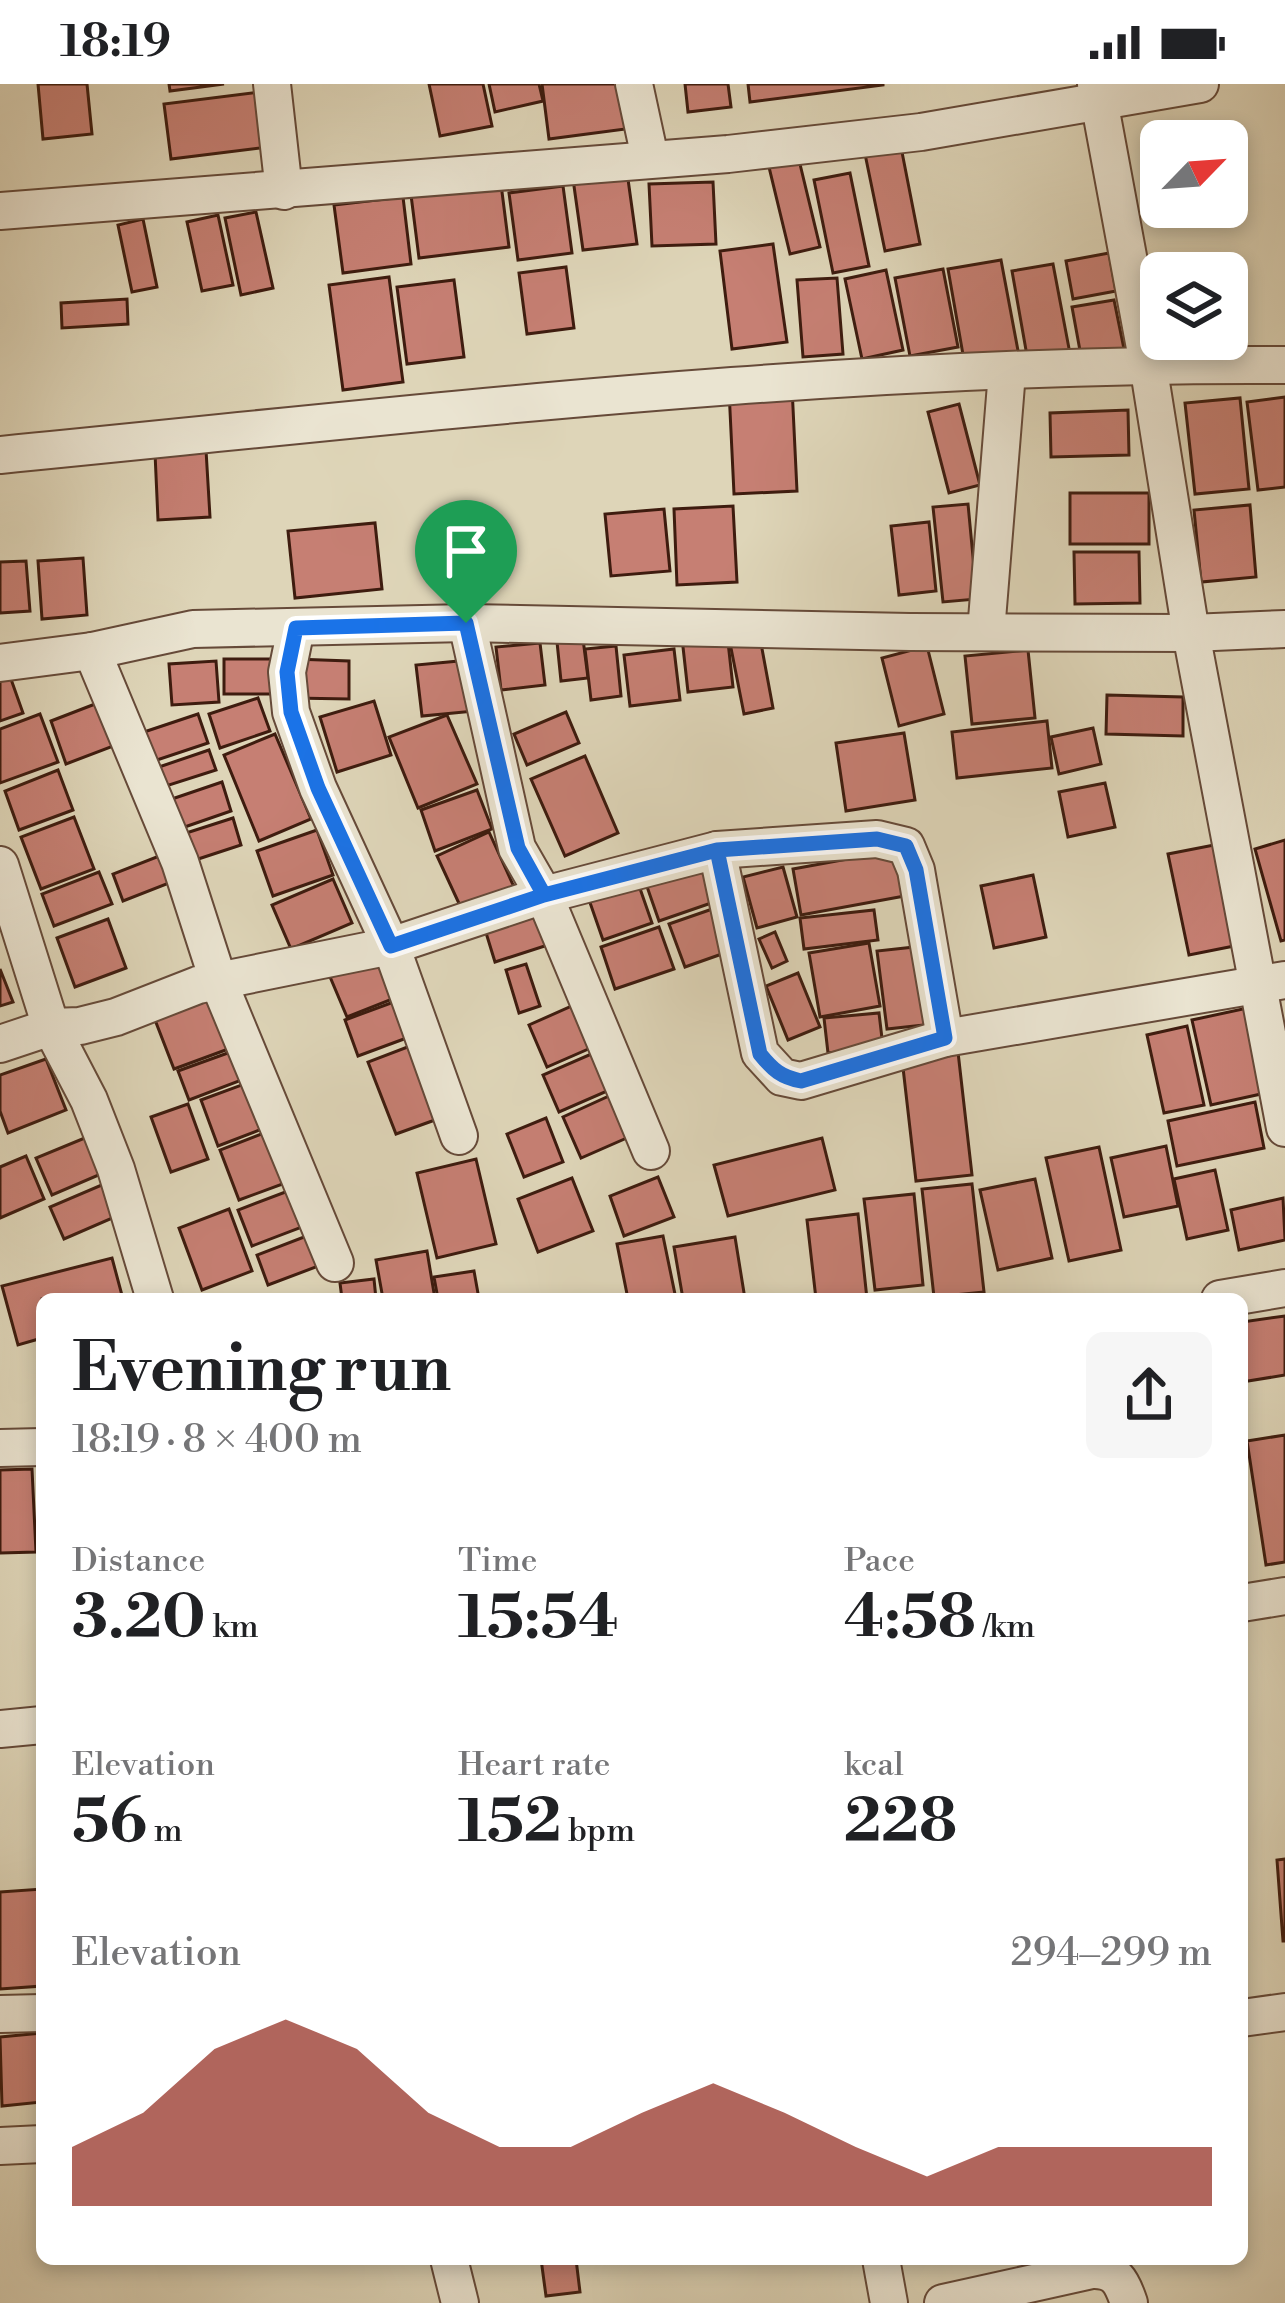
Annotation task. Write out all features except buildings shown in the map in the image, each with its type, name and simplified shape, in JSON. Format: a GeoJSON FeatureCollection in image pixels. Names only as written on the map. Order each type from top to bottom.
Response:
{"type":"FeatureCollection","features":[{"type":"Feature","properties":{"kind":"street"},"geometry":{"type":"LineString","coordinates":[[272,84],[284,190]]}},
{"type":"Feature","properties":{"kind":"street"},"geometry":{"type":"LineString","coordinates":[[634,84],[650,158]]}},
{"type":"Feature","properties":{"kind":"street"},"geometry":{"type":"LineString","coordinates":[[0,211],[728,154],[900,134],[1097,93],[1200,84]]}},
{"type":"Feature","properties":{"kind":"street"},"geometry":{"type":"LineString","coordinates":[[1097,93],[1148,364],[1191,633],[1272,982],[1285,1128]]}},
{"type":"Feature","properties":{"kind":"street"},"geometry":{"type":"LineString","coordinates":[[0,454],[680,388],[1148,364],[1285,365]]}},
{"type":"Feature","properties":{"kind":"street"},"geometry":{"type":"LineString","coordinates":[[986,632],[1007,372]]}},
{"type":"Feature","properties":{"kind":"street"},"geometry":{"type":"LineString","coordinates":[[0,663],[92,651],[193,628],[466,623],[986,632],[1285,629]]}},
{"type":"Feature","properties":{"kind":"street"},"geometry":{"type":"LineString","coordinates":[[466,623],[518,848],[544,895],[651,1151]]}},
{"type":"Feature","properties":{"kind":"street"},"geometry":{"type":"LineString","coordinates":[[296,628],[287,672],[291,712],[318,788],[391,946],[459,1136]]}},
{"type":"Feature","properties":{"kind":"street"},"geometry":{"type":"LineString","coordinates":[[92,651],[180,862],[219,983],[335,1263]]}},
{"type":"Feature","properties":{"kind":"street"},"geometry":{"type":"LineString","coordinates":[[0,1044],[51,1027],[96,1023],[198,985],[391,946],[544,895],[717,850],[877,839],[906,846],[916,870],[945,1038]]}},
{"type":"Feature","properties":{"kind":"street"},"geometry":{"type":"LineString","coordinates":[[717,850],[760,1054],[782,1077],[801,1081],[945,1038],[1272,982]]}},
{"type":"Feature","properties":{"kind":"street"},"geometry":{"type":"LineString","coordinates":[[0,865],[51,1027],[109,1151],[153,1293]]}},
{"type":"Feature","properties":{"kind":"street"},"geometry":{"type":"LineString","coordinates":[[1248,1294],[1285,1288]]}},
{"type":"Feature","properties":{"kind":"street"},"geometry":{"type":"LineString","coordinates":[[0,1448],[36,1447]]}},
{"type":"Feature","properties":{"kind":"street"},"geometry":{"type":"LineString","coordinates":[[1248,1602],[1285,1596]]}},
{"type":"Feature","properties":{"kind":"street"},"geometry":{"type":"LineString","coordinates":[[0,1729],[36,1726]]}},
{"type":"Feature","properties":{"kind":"street"},"geometry":{"type":"LineString","coordinates":[[1248,2017],[1285,2012]]}},
{"type":"Feature","properties":{"kind":"street"},"geometry":{"type":"LineString","coordinates":[[0,2014],[36,2013]]}},
{"type":"Feature","properties":{"kind":"street"},"geometry":{"type":"LineString","coordinates":[[0,2146],[36,2144]]}},
{"type":"Feature","properties":{"kind":"street"},"geometry":{"type":"LineString","coordinates":[[450,2265],[460,2303]]}},
{"type":"Feature","properties":{"kind":"street"},"geometry":{"type":"LineString","coordinates":[[882,2265],[889,2303]]}},
{"type":"Feature","properties":{"kind":"street"},"geometry":{"type":"LineString","coordinates":[[943,2303],[1106,2269],[1122,2281],[1129,2303]]}},
{"type":"Feature","properties":{"kind":"route"},"geometry":{"type":"LineString","coordinates":[[466,623],[296,628],[287,672],[291,712],[318,788],[391,946],[544,895],[717,850],[877,839],[906,846],[916,870],[945,1038],[801,1081],[773,1070],[760,1054],[717,850],[544,895],[518,848],[466,623]]}}]}
